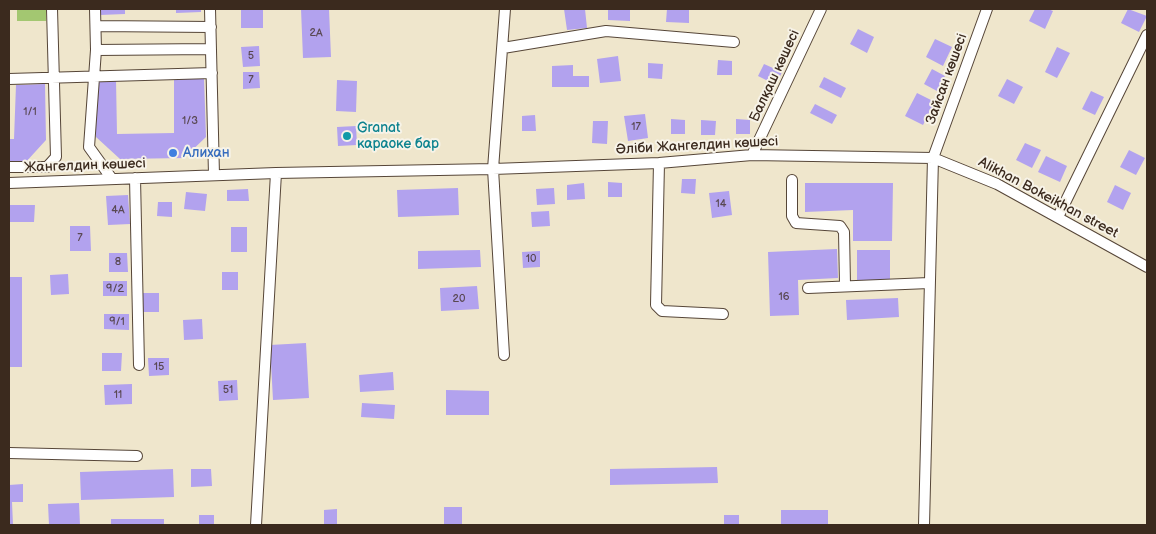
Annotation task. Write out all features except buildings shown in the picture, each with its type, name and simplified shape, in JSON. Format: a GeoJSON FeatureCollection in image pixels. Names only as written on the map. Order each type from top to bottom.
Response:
{"type":"FeatureCollection","features":[{"type":"Feature","properties":{"kind":"street"},"geometry":{"type":"LineString","coordinates":[[9,167],[47,167],[56,157],[52,9]]}},
{"type":"Feature","properties":{"kind":"street"},"geometry":{"type":"LineString","coordinates":[[95,9],[96,50],[89,147],[112,179]]}},
{"type":"Feature","properties":{"kind":"street"},"geometry":{"type":"LineString","coordinates":[[210,9],[214,175]]}},
{"type":"Feature","properties":{"kind":"street"},"geometry":{"type":"LineString","coordinates":[[504,355],[493,169],[505,9]]}},
{"type":"Feature","properties":{"kind":"street","name":"Балқаш көшесі"},"geometry":{"type":"LineString","coordinates":[[752,154],[822,9]]}},
{"type":"Feature","properties":{"kind":"street","name":"Зайсан көшесі"},"geometry":{"type":"LineString","coordinates":[[924,525],[933,158],[988,9]]}},
{"type":"Feature","properties":{"kind":"street"},"geometry":{"type":"LineString","coordinates":[[96,26],[211,27]]}},
{"type":"Feature","properties":{"kind":"street"},"geometry":{"type":"LineString","coordinates":[[503,48],[606,31],[734,42]]}},
{"type":"Feature","properties":{"kind":"street"},"geometry":{"type":"LineString","coordinates":[[1058,217],[1147,35]]}},
{"type":"Feature","properties":{"kind":"street"},"geometry":{"type":"LineString","coordinates":[[96,50],[211,49]]}},
{"type":"Feature","properties":{"kind":"street"},"geometry":{"type":"LineString","coordinates":[[9,79],[212,73]]}},
{"type":"Feature","properties":{"kind":"street","name":"Әліби Жангелдин көшесі"},"geometry":{"type":"LineString","coordinates":[[493,169],[659,163],[752,154],[933,158]]}},
{"type":"Feature","properties":{"kind":"street","name":"Alikhan Bokeikhan street"},"geometry":{"type":"LineString","coordinates":[[933,158],[998,184],[1147,267]]}},
{"type":"Feature","properties":{"kind":"street"},"geometry":{"type":"LineString","coordinates":[[659,163],[656,305],[662,311],[723,314]]}},
{"type":"Feature","properties":{"kind":"street","name":"Жангелдин көшесі"},"geometry":{"type":"LineString","coordinates":[[9,183],[276,173],[493,169]]}},
{"type":"Feature","properties":{"kind":"street"},"geometry":{"type":"LineString","coordinates":[[256,525],[276,173]]}},
{"type":"Feature","properties":{"kind":"street"},"geometry":{"type":"LineString","coordinates":[[135,178],[140,365]]}},
{"type":"Feature","properties":{"kind":"street"},"geometry":{"type":"LineString","coordinates":[[792,180],[792,216],[796,223],[832,224],[840,226],[844,232],[845,285]]}},
{"type":"Feature","properties":{"kind":"street"},"geometry":{"type":"LineString","coordinates":[[808,288],[929,283]]}},
{"type":"Feature","properties":{"kind":"street"},"geometry":{"type":"LineString","coordinates":[[9,453],[137,456]]}},
{"type":"Feature","properties":{"kind":"green space"},"geometry":{"type":"Polygon","coordinates":[[[17,9],[46,9],[46,21],[17,21],[17,9]]]}},
{"type":"Feature","properties":{"kind":"place","name":"Granat караоке бар"},"geometry":{"type":"Point","coordinates":[347,136]}},
{"type":"Feature","properties":{"kind":"place","name":"Алихан"},"geometry":{"type":"Point","coordinates":[173,153]}}]}
